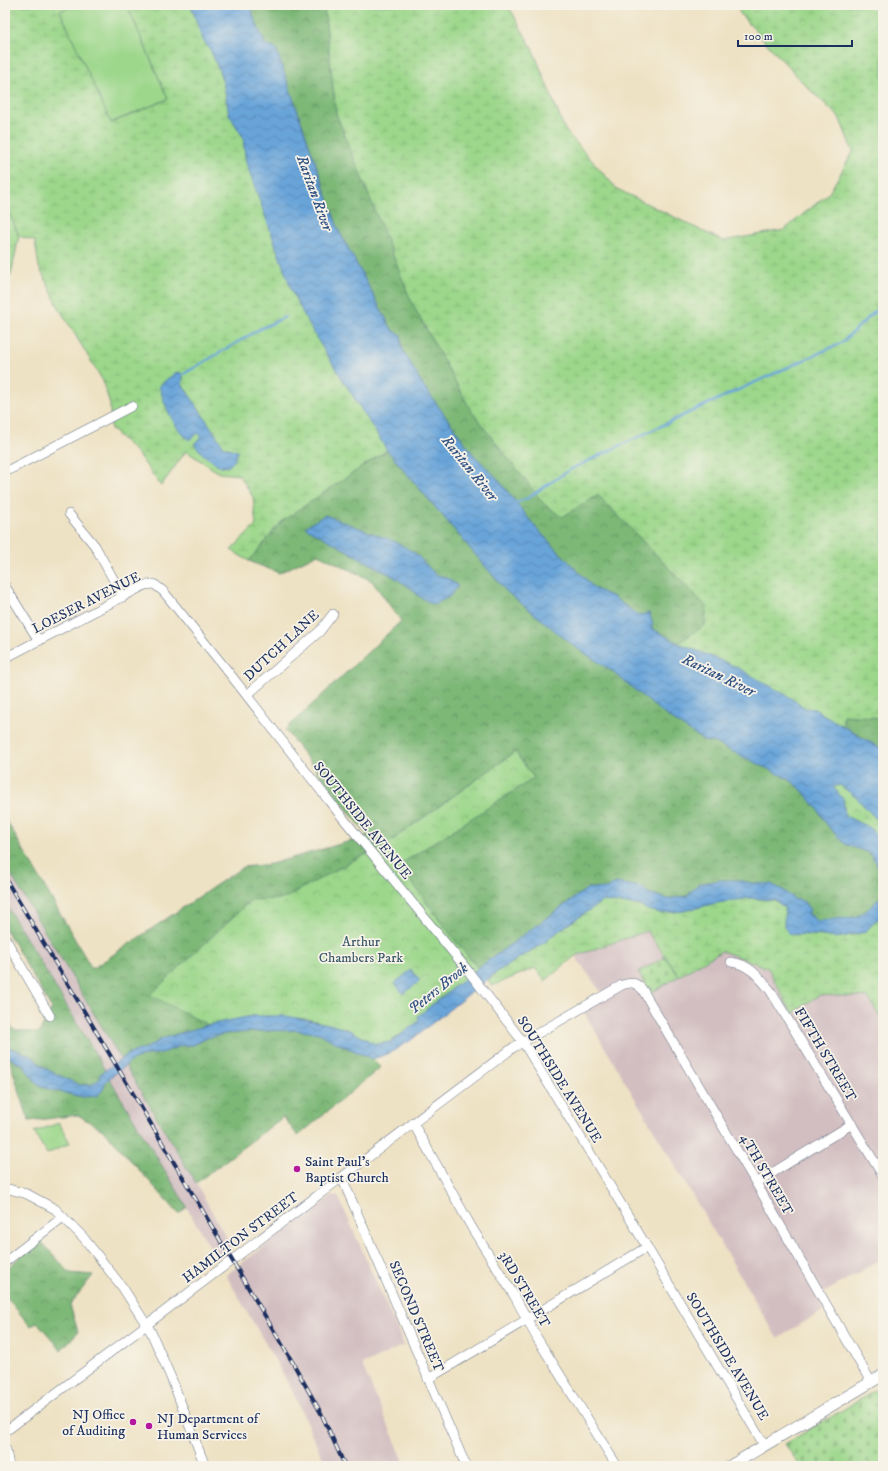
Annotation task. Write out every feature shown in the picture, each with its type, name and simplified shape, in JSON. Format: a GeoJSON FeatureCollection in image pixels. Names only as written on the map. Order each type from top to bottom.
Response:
{"type":"FeatureCollection","features":[{"type":"Feature","properties":{"kind":"street"},"geometry":{"type":"LineString","coordinates":[[5,472],[132,406]]}},
{"type":"Feature","properties":{"kind":"street"},"geometry":{"type":"LineString","coordinates":[[69,514],[95,546],[123,596]]}},
{"type":"Feature","properties":{"kind":"street","name":"LOESER AVENUE"},"geometry":{"type":"LineString","coordinates":[[5,658],[145,585],[154,584],[163,591],[174,604]]}},
{"type":"Feature","properties":{"kind":"street"},"geometry":{"type":"LineString","coordinates":[[5,586],[39,641]]}},
{"type":"Feature","properties":{"kind":"street","name":"SOUTHSIDE AVENUE"},"geometry":{"type":"LineString","coordinates":[[174,604],[329,801],[469,972],[523,1042],[647,1247],[764,1445]]}},
{"type":"Feature","properties":{"kind":"street","name":"DUTCH LANE"},"geometry":{"type":"LineString","coordinates":[[247,695],[320,631],[333,614]]}},
{"type":"Feature","properties":{"kind":"street"},"geometry":{"type":"LineString","coordinates":[[5,938],[50,1016]]}},
{"type":"Feature","properties":{"kind":"street","name":"FIFTH STREET"},"geometry":{"type":"LineString","coordinates":[[731,962],[738,963],[751,969],[770,990],[883,1176]]}},
{"type":"Feature","properties":{"kind":"street","name":"HAMILTON STREET"},"geometry":{"type":"LineString","coordinates":[[5,1430],[342,1178],[412,1123],[514,1048],[622,985],[632,982],[636,983]]}},
{"type":"Feature","properties":{"kind":"street","name":"4TH STREET"},"geometry":{"type":"LineString","coordinates":[[636,983],[642,989],[756,1182],[871,1382]]}},
{"type":"Feature","properties":{"kind":"street","name":"3RD STREET"},"geometry":{"type":"LineString","coordinates":[[412,1123],[472,1228],[617,1466]]}},
{"type":"Feature","properties":{"kind":"street"},"geometry":{"type":"LineString","coordinates":[[756,1182],[852,1124]]}},
{"type":"Feature","properties":{"kind":"street","name":"SECOND STREET"},"geometry":{"type":"LineString","coordinates":[[342,1178],[466,1466]]}},
{"type":"Feature","properties":{"kind":"street"},"geometry":{"type":"LineString","coordinates":[[5,1188],[40,1200],[55,1209],[83,1237],[123,1288],[147,1324],[172,1380],[205,1466]]}},
{"type":"Feature","properties":{"kind":"street"},"geometry":{"type":"LineString","coordinates":[[5,1262],[63,1217]]}},
{"type":"Feature","properties":{"kind":"street"},"geometry":{"type":"LineString","coordinates":[[428,1379],[647,1247]]}},
{"type":"Feature","properties":{"kind":"street"},"geometry":{"type":"LineString","coordinates":[[733,1465],[764,1445],[883,1375]]}},
{"type":"Feature","properties":{"kind":"street"},"geometry":{"type":"LineString","coordinates":[[5,1450],[8,1466]]}},
{"type":"Feature","properties":{"kind":"shaded area"},"geometry":{"type":"Polygon","coordinates":[[[5,865],[196,1183],[231,1246],[216,1257],[5,903],[5,865]]]}},
{"type":"Feature","properties":{"kind":"shaded area"},"geometry":{"type":"Polygon","coordinates":[[[648,931],[679,976],[722,951],[768,968],[792,1014],[819,995],[868,997],[881,1019],[883,1018],[883,1258],[822,1294],[830,1307],[777,1338],[582,1009],[604,996],[575,956],[648,931]]]}},
{"type":"Feature","properties":{"kind":"shaded area"},"geometry":{"type":"Polygon","coordinates":[[[332,1195],[338,1196],[404,1345],[362,1365],[406,1466],[326,1466],[292,1390],[226,1275],[332,1195]]]}},
{"type":"Feature","properties":{"kind":"green space"},"geometry":{"type":"Polygon","coordinates":[[[5,5],[76,5],[60,11],[111,123],[168,99],[127,5],[191,5],[203,40],[210,49],[219,70],[224,86],[229,114],[243,137],[246,162],[314,334],[387,450],[282,521],[249,561],[231,550],[256,525],[253,497],[239,475],[219,473],[186,451],[161,486],[137,453],[111,429],[110,405],[103,381],[59,308],[39,267],[35,241],[19,236],[5,204],[5,5]],[[175,373],[201,438],[224,447],[182,384],[183,377],[180,373],[175,373]]]}},
{"type":"Feature","properties":{"kind":"green space"},"geometry":{"type":"Polygon","coordinates":[[[76,5],[127,5],[168,99],[110,123],[60,11],[76,5]]]}},
{"type":"Feature","properties":{"kind":"green space"},"geometry":{"type":"Polygon","coordinates":[[[251,5],[324,5],[336,113],[412,303],[472,412],[598,495],[707,607],[705,625],[678,643],[651,628],[627,606],[624,606],[613,597],[595,589],[536,528],[496,477],[473,454],[422,384],[402,348],[401,335],[392,330],[339,231],[276,49],[265,44],[253,15],[251,5]]]}},
{"type":"Feature","properties":{"kind":"green space"},"geometry":{"type":"Polygon","coordinates":[[[324,5],[508,5],[533,50],[565,130],[617,189],[723,241],[784,230],[829,193],[853,152],[839,117],[809,89],[769,46],[742,16],[735,5],[883,5],[883,721],[874,717],[843,715],[843,726],[814,709],[805,708],[786,695],[734,666],[678,643],[705,625],[707,607],[598,495],[562,517],[544,504],[472,412],[412,303],[336,113],[324,5]]]}},
{"type":"Feature","properties":{"kind":"green space"},"geometry":{"type":"Polygon","coordinates":[[[5,204],[19,236],[11,275],[5,279],[5,204]]]}},
{"type":"Feature","properties":{"kind":"green space"},"geometry":{"type":"Polygon","coordinates":[[[387,450],[507,592],[612,671],[663,713],[704,741],[713,742],[744,756],[789,779],[802,789],[817,808],[828,826],[845,844],[869,853],[876,862],[883,880],[883,895],[867,910],[856,917],[817,921],[783,890],[737,880],[698,884],[687,896],[667,899],[648,893],[641,887],[616,883],[607,889],[588,888],[478,968],[453,938],[399,865],[534,778],[515,752],[381,848],[358,858],[283,899],[251,900],[151,995],[208,1025],[164,1038],[144,1049],[130,1053],[121,1059],[5,865],[5,818],[92,969],[243,867],[271,864],[368,836],[285,730],[401,621],[372,581],[318,554],[279,573],[249,561],[282,521],[387,450]]]}},
{"type":"Feature","properties":{"kind":"green space"},"geometry":{"type":"Polygon","coordinates":[[[843,715],[874,717],[883,721],[883,750],[843,726],[843,715]]]}},
{"type":"Feature","properties":{"kind":"green space","name":"Arthur Chambers Park"},"geometry":{"type":"Polygon","coordinates":[[[515,752],[534,778],[399,865],[453,938],[478,968],[418,1016],[420,1021],[391,1042],[375,1044],[349,1030],[307,1019],[252,1016],[208,1025],[150,995],[251,900],[283,899],[358,858],[381,848],[515,752]]]}},
{"type":"Feature","properties":{"kind":"green space"},"geometry":{"type":"Polygon","coordinates":[[[840,785],[856,797],[878,820],[883,822],[883,844],[870,828],[845,816],[843,799],[833,787],[840,785]]]}},
{"type":"Feature","properties":{"kind":"green space"},"geometry":{"type":"Polygon","coordinates":[[[749,898],[775,900],[785,908],[784,925],[789,934],[816,935],[836,938],[865,932],[877,919],[880,920],[883,918],[883,1018],[881,1019],[868,997],[819,995],[792,1014],[768,968],[722,951],[679,976],[647,931],[575,956],[545,981],[535,968],[492,986],[488,980],[498,971],[545,942],[561,929],[603,901],[638,905],[648,910],[661,913],[683,911],[716,903],[749,898]]]}},
{"type":"Feature","properties":{"kind":"green space"},"geometry":{"type":"Polygon","coordinates":[[[5,903],[105,1070],[100,1074],[101,1079],[92,1085],[79,1085],[46,1069],[30,1055],[5,1047],[5,1018],[14,1030],[39,1033],[52,1009],[5,928],[5,903]]]}},
{"type":"Feature","properties":{"kind":"green space"},"geometry":{"type":"Polygon","coordinates":[[[665,957],[679,976],[651,993],[638,972],[665,957]]]}},
{"type":"Feature","properties":{"kind":"green space"},"geometry":{"type":"Polygon","coordinates":[[[294,1030],[320,1033],[337,1043],[373,1059],[381,1067],[298,1136],[283,1117],[196,1183],[125,1065],[147,1055],[162,1053],[183,1045],[193,1045],[207,1038],[225,1034],[294,1030]]]}},
{"type":"Feature","properties":{"kind":"green space"},"geometry":{"type":"Polygon","coordinates":[[[8,1056],[16,1063],[22,1064],[38,1084],[48,1089],[83,1097],[102,1091],[106,1081],[109,1078],[187,1207],[179,1214],[104,1131],[78,1115],[29,1121],[8,1056]]]}},
{"type":"Feature","properties":{"kind":"green space"},"geometry":{"type":"Polygon","coordinates":[[[59,1123],[70,1143],[47,1154],[34,1132],[59,1123]]]}},
{"type":"Feature","properties":{"kind":"green space"},"geometry":{"type":"Polygon","coordinates":[[[39,1239],[70,1273],[93,1275],[70,1305],[78,1332],[61,1350],[38,1323],[30,1326],[5,1295],[5,1271],[39,1239]]]}},
{"type":"Feature","properties":{"kind":"green space"},"geometry":{"type":"Polygon","coordinates":[[[883,1386],[883,1466],[800,1466],[785,1444],[883,1386]]]}},
{"type":"Feature","properties":{"kind":"water","name":"Raritan River"},"geometry":{"type":"Polygon","coordinates":[[[191,5],[251,5],[253,15],[265,44],[276,49],[339,231],[392,330],[401,335],[402,348],[422,384],[473,454],[496,477],[536,528],[595,589],[613,597],[639,616],[649,613],[653,623],[651,628],[678,643],[734,666],[786,695],[805,708],[814,709],[883,750],[883,822],[878,821],[856,797],[840,785],[833,787],[843,799],[845,816],[870,828],[883,844],[883,880],[876,862],[869,853],[845,844],[828,826],[817,808],[801,789],[789,779],[713,742],[704,741],[663,713],[612,671],[574,646],[507,592],[387,450],[314,334],[293,294],[246,162],[243,137],[229,114],[224,86],[219,70],[210,49],[203,40],[191,5]]]}},
{"type":"Feature","properties":{"kind":"water"},"geometry":{"type":"Polygon","coordinates":[[[180,372],[183,377],[182,384],[224,447],[238,451],[234,461],[229,466],[221,467],[204,455],[194,444],[201,438],[198,433],[189,440],[178,428],[170,415],[159,386],[175,373],[180,372]]]}},
{"type":"Feature","properties":{"kind":"water"},"geometry":{"type":"Polygon","coordinates":[[[325,515],[396,542],[415,553],[435,574],[449,579],[458,586],[450,596],[434,605],[417,595],[415,591],[394,577],[305,527],[325,515]]]}},
{"type":"Feature","properties":{"kind":"water"},"geometry":{"type":"Polygon","coordinates":[[[719,880],[737,880],[751,883],[771,884],[783,890],[795,900],[798,899],[804,902],[810,910],[808,913],[817,921],[856,917],[867,910],[883,895],[883,918],[880,920],[877,919],[865,932],[836,938],[816,935],[789,934],[784,926],[785,908],[775,900],[749,898],[716,903],[683,911],[661,913],[648,910],[638,905],[603,901],[561,929],[545,942],[498,971],[411,1040],[390,1053],[373,1059],[337,1043],[319,1033],[294,1030],[225,1034],[207,1038],[193,1045],[183,1045],[162,1053],[147,1055],[131,1061],[106,1081],[102,1091],[97,1096],[83,1097],[48,1089],[38,1084],[22,1064],[5,1056],[5,1047],[17,1050],[30,1055],[46,1069],[79,1085],[91,1085],[100,1079],[100,1074],[130,1053],[144,1049],[164,1038],[208,1025],[252,1016],[286,1016],[329,1024],[349,1030],[375,1044],[391,1042],[419,1021],[418,1016],[478,968],[588,888],[607,889],[616,883],[641,887],[648,893],[667,899],[687,896],[698,884],[719,880]]]}},
{"type":"Feature","properties":{"kind":"water"},"geometry":{"type":"Polygon","coordinates":[[[411,970],[420,981],[403,994],[395,983],[411,970]]]}},
{"type":"Feature","properties":{"kind":"waterway"},"geometry":{"type":"LineString","coordinates":[[515,503],[526,499],[571,469],[841,343],[883,304]]}},
{"type":"Feature","properties":{"kind":"waterway"},"geometry":{"type":"LineString","coordinates":[[182,375],[258,330],[285,317]]}},
{"type":"Feature","properties":{"kind":"railway"},"geometry":{"type":"LineString","coordinates":[[5,878],[293,1363],[322,1415],[345,1466]]}},
{"type":"Feature","properties":{"kind":"place","name":"Saint Paul's Baptist Church"},"geometry":{"type":"Point","coordinates":[297,1169]}},
{"type":"Feature","properties":{"kind":"place","name":"NJ Office of Auditing"},"geometry":{"type":"Point","coordinates":[133,1422]}},
{"type":"Feature","properties":{"kind":"place","name":"NJ Department of Human Services"},"geometry":{"type":"Point","coordinates":[149,1426]}},
{"type":"Feature","properties":{"kind":"water label","name":"Peters Brook"},"geometry":{"type":"Point","coordinates":[438,988]}}]}
